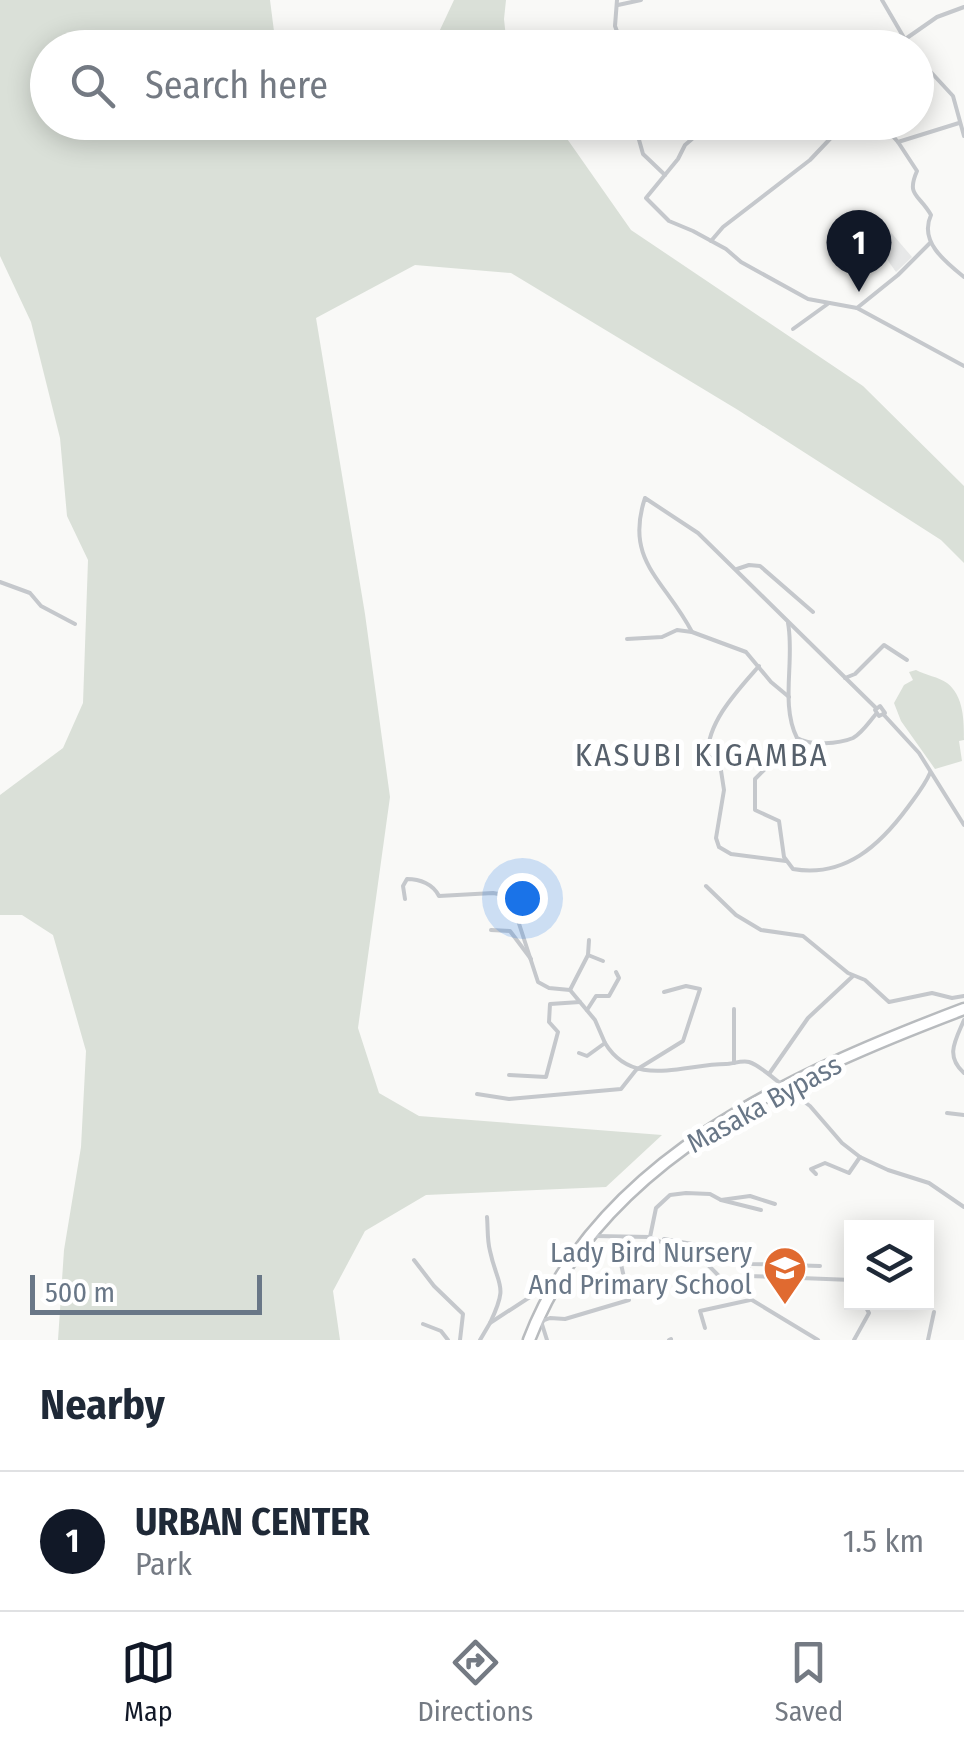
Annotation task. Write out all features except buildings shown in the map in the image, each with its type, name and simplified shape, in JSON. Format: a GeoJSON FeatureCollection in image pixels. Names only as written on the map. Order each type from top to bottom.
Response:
{"type":"FeatureCollection","features":[{"type":"Feature","properties":{"kind":"highway","name":"Masaka Bypass"},"geometry":{"type":"LineString","coordinates":[[529,1340],[556,1286],[590,1236],[668,1159],[785,1087],[876,1044],[964,1009]]}},
{"type":"Feature","properties":{"kind":"street"},"geometry":{"type":"LineString","coordinates":[[616,30],[617,2],[641,0]]}},
{"type":"Feature","properties":{"kind":"street"},"geometry":{"type":"LineString","coordinates":[[882,0],[899,30]]}},
{"type":"Feature","properties":{"kind":"street"},"geometry":{"type":"LineString","coordinates":[[923,30],[938,18],[964,7]]}},
{"type":"Feature","properties":{"kind":"street"},"geometry":{"type":"LineString","coordinates":[[934,77],[954,101],[964,136]]}},
{"type":"Feature","properties":{"kind":"street"},"geometry":{"type":"LineString","coordinates":[[954,101],[963,97]]}},
{"type":"Feature","properties":{"kind":"street"},"geometry":{"type":"LineString","coordinates":[[934,131],[959,124]]}},
{"type":"Feature","properties":{"kind":"street"},"geometry":{"type":"LineString","coordinates":[[639,140],[643,154],[665,175]]}},
{"type":"Feature","properties":{"kind":"street"},"geometry":{"type":"LineString","coordinates":[[691,140],[646,198],[670,220],[808,299],[856,308],[964,366]]}},
{"type":"Feature","properties":{"kind":"street"},"geometry":{"type":"LineString","coordinates":[[711,241],[723,226],[813,157],[827,140]]}},
{"type":"Feature","properties":{"kind":"street"},"geometry":{"type":"LineString","coordinates":[[905,140],[898,142],[917,171],[911,181],[912,192],[931,214],[926,228],[930,243],[964,277]]}},
{"type":"Feature","properties":{"kind":"street"},"geometry":{"type":"LineString","coordinates":[[856,308],[898,276],[930,243]]}},
{"type":"Feature","properties":{"kind":"street"},"geometry":{"type":"LineString","coordinates":[[793,328],[828,302]]}},
{"type":"Feature","properties":{"kind":"street"},"geometry":{"type":"LineString","coordinates":[[692,632],[640,550],[638,528],[645,498],[698,532],[876,711]]}},
{"type":"Feature","properties":{"kind":"street"},"geometry":{"type":"LineString","coordinates":[[737,569],[760,566],[813,612]]}},
{"type":"Feature","properties":{"kind":"street"},"geometry":{"type":"LineString","coordinates":[[0,582],[30,593],[42,606],[75,624]]}},
{"type":"Feature","properties":{"kind":"street"},"geometry":{"type":"LineString","coordinates":[[788,623],[794,733],[807,743],[855,737],[876,711],[884,708],[884,715],[918,753],[931,779],[964,825]]}},
{"type":"Feature","properties":{"kind":"street"},"geometry":{"type":"LineString","coordinates":[[627,639],[662,637],[677,630],[692,632],[746,652],[771,682],[789,696]]}},
{"type":"Feature","properties":{"kind":"street"},"geometry":{"type":"LineString","coordinates":[[792,644],[803,639]]}},
{"type":"Feature","properties":{"kind":"street"},"geometry":{"type":"LineString","coordinates":[[845,678],[855,674],[884,645],[907,660]]}},
{"type":"Feature","properties":{"kind":"street"},"geometry":{"type":"LineString","coordinates":[[759,666],[728,705],[707,743],[708,756],[720,764],[723,780],[716,843],[731,854],[786,862],[794,869],[817,870],[859,857],[884,837],[931,779]]}},
{"type":"Feature","properties":{"kind":"street"},"geometry":{"type":"LineString","coordinates":[[852,684],[855,674]]}},
{"type":"Feature","properties":{"kind":"street"},"geometry":{"type":"LineString","coordinates":[[766,768],[754,778],[753,806],[758,813],[779,821],[786,862]]}},
{"type":"Feature","properties":{"kind":"street"},"geometry":{"type":"LineString","coordinates":[[405,898],[407,879],[426,883],[435,888],[438,896],[510,896],[538,982],[549,988],[570,990],[587,1010],[605,1043],[626,1066],[636,1070],[747,1061],[810,1106],[842,1143],[860,1156],[929,1183],[964,1207]]}},
{"type":"Feature","properties":{"kind":"street"},"geometry":{"type":"LineString","coordinates":[[706,886],[744,920],[770,933],[803,936],[865,980],[888,1002],[936,992],[952,998],[964,996]]}},
{"type":"Feature","properties":{"kind":"street"},"geometry":{"type":"LineString","coordinates":[[491,930],[510,930],[530,959]]}},
{"type":"Feature","properties":{"kind":"street"},"geometry":{"type":"LineString","coordinates":[[517,944],[523,936]]}},
{"type":"Feature","properties":{"kind":"street"},"geometry":{"type":"LineString","coordinates":[[570,990],[588,955],[589,940]]}},
{"type":"Feature","properties":{"kind":"street"},"geometry":{"type":"LineString","coordinates":[[588,955],[602,962]]}},
{"type":"Feature","properties":{"kind":"street"},"geometry":{"type":"LineString","coordinates":[[587,1010],[596,996],[608,996],[619,978],[616,972]]}},
{"type":"Feature","properties":{"kind":"street"},"geometry":{"type":"LineString","coordinates":[[770,1074],[808,1018],[853,975]]}},
{"type":"Feature","properties":{"kind":"street"},"geometry":{"type":"LineString","coordinates":[[477,1094],[509,1099],[622,1089],[636,1070],[682,1041],[700,990],[686,986],[664,992]]}},
{"type":"Feature","properties":{"kind":"street"},"geometry":{"type":"LineString","coordinates":[[509,1074],[546,1077],[558,1032],[549,1022],[550,1004],[580,1002]]}},
{"type":"Feature","properties":{"kind":"street"},"geometry":{"type":"LineString","coordinates":[[734,1009],[734,1063]]}},
{"type":"Feature","properties":{"kind":"street"},"geometry":{"type":"LineString","coordinates":[[964,1020],[952,1057],[964,1073]]}},
{"type":"Feature","properties":{"kind":"street"},"geometry":{"type":"LineString","coordinates":[[579,1053],[588,1056],[605,1043]]}},
{"type":"Feature","properties":{"kind":"street"},"geometry":{"type":"LineString","coordinates":[[956,1066],[964,1060]]}},
{"type":"Feature","properties":{"kind":"street"},"geometry":{"type":"LineString","coordinates":[[947,1113],[964,1115]]}},
{"type":"Feature","properties":{"kind":"street"},"geometry":{"type":"LineString","coordinates":[[816,1174],[812,1170],[825,1163],[849,1173],[860,1156]]}},
{"type":"Feature","properties":{"kind":"street"},"geometry":{"type":"LineString","coordinates":[[650,1236],[656,1208],[670,1195],[704,1193],[761,1210]]}},
{"type":"Feature","properties":{"kind":"street"},"geometry":{"type":"LineString","coordinates":[[721,1200],[739,1196],[775,1204]]}},
{"type":"Feature","properties":{"kind":"street"},"geometry":{"type":"LineString","coordinates":[[480,1340],[500,1301],[502,1284],[490,1254],[487,1218]]}},
{"type":"Feature","properties":{"kind":"street"},"geometry":{"type":"LineString","coordinates":[[547,1340],[539,1321],[566,1319],[629,1300],[614,1235]]}},
{"type":"Feature","properties":{"kind":"street"},"geometry":{"type":"LineString","coordinates":[[590,1236],[650,1236],[737,1252],[748,1263],[749,1276],[844,1280]]}},
{"type":"Feature","properties":{"kind":"street"},"geometry":{"type":"LineString","coordinates":[[650,1236],[705,1262],[752,1300],[814,1338]]}},
{"type":"Feature","properties":{"kind":"street"},"geometry":{"type":"LineString","coordinates":[[414,1260],[463,1314],[460,1340]]}},
{"type":"Feature","properties":{"kind":"street"},"geometry":{"type":"LineString","coordinates":[[748,1263],[820,1266]]}},
{"type":"Feature","properties":{"kind":"street"},"geometry":{"type":"LineString","coordinates":[[490,1323],[552,1281],[556,1286]]}},
{"type":"Feature","properties":{"kind":"street"},"geometry":{"type":"LineString","coordinates":[[705,1328],[700,1310],[752,1300]]}},
{"type":"Feature","properties":{"kind":"street"},"geometry":{"type":"LineString","coordinates":[[854,1340],[868,1310]]}},
{"type":"Feature","properties":{"kind":"street"},"geometry":{"type":"LineString","coordinates":[[928,1340],[934,1312]]}},
{"type":"Feature","properties":{"kind":"street"},"geometry":{"type":"LineString","coordinates":[[423,1324],[441,1331],[448,1340]]}},
{"type":"Feature","properties":{"kind":"shaded area"},"geometry":{"type":"Polygon","coordinates":[[[0,0],[270,0],[274,30],[30,30],[30,140],[568,140],[631,230],[863,386],[964,486],[964,563],[941,540],[738,410],[511,273],[415,265],[316,318],[365,614],[390,797],[358,1028],[379,1093],[419,1116],[662,1135],[606,1187],[426,1195],[365,1231],[333,1291],[340,1340],[58,1340],[64,1250],[81,1147],[86,1051],[53,935],[22,915],[0,915],[0,795],[63,748],[83,703],[88,560],[67,516],[60,438],[31,322],[0,256],[0,0]]]}},
{"type":"Feature","properties":{"kind":"shaded area"},"geometry":{"type":"Polygon","coordinates":[[[454,0],[506,0],[505,30],[440,30],[454,0]]]}},
{"type":"Feature","properties":{"kind":"shaded area"},"geometry":{"type":"Polygon","coordinates":[[[888,229],[912,257],[896,272],[882,252],[888,245],[882,233],[888,229]]]}},
{"type":"Feature","properties":{"kind":"shaded area"},"geometry":{"type":"Polygon","coordinates":[[[916,670],[944,681],[957,695],[964,725],[964,740],[959,741],[962,761],[935,769],[901,721],[894,703],[904,685],[913,680],[909,672],[916,670]]]}},
{"type":"Feature","properties":{"kind":"place","name":"URBAN CENTER"},"geometry":{"type":"Point","coordinates":[859,292]}},
{"type":"Feature","properties":{"kind":"place","name":"Lady Bird Nursery And Primary School"},"geometry":{"type":"Point","coordinates":[785,1306]}},
{"type":"Feature","properties":{"kind":"district","name":"KASUBI KIGAMBA"},"geometry":{"type":"Point","coordinates":[702,755]}}]}
